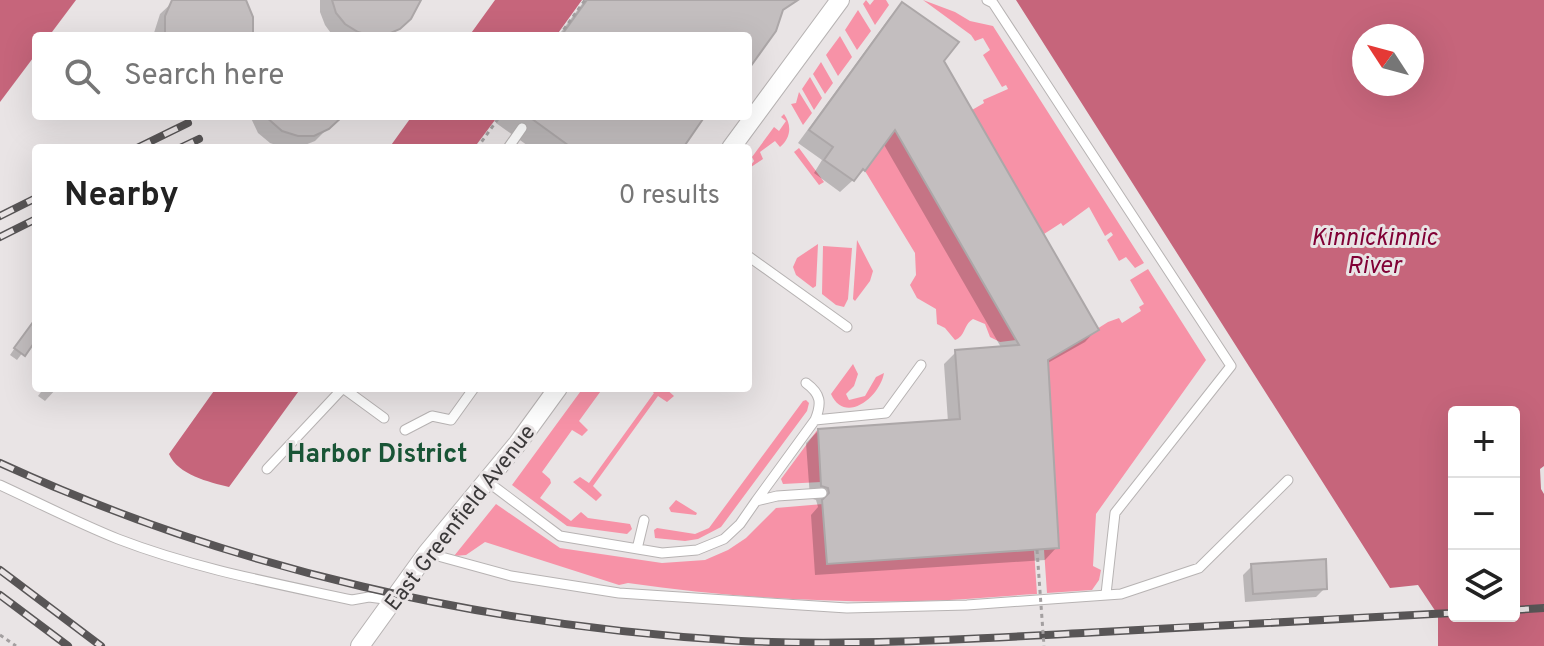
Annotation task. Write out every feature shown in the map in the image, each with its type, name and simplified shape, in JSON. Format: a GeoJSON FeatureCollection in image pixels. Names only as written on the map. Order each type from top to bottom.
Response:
{"type":"FeatureCollection","features":[{"type":"Feature","properties":{"kind":"street"},"geometry":{"type":"LineString","coordinates":[[752,119],[840,0]]}},
{"type":"Feature","properties":{"kind":"street"},"geometry":{"type":"LineString","coordinates":[[734,144],[752,120]]}},
{"type":"Feature","properties":{"kind":"street","name":"East Greenfield Avenue"},"geometry":{"type":"LineString","coordinates":[[366,644],[392,600],[427,553],[488,482],[555,392]]}},
{"type":"Feature","properties":{"kind":"lane"},"geometry":{"type":"LineString","coordinates":[[987,0],[993,3],[1231,366],[1115,513],[1106,594]]}},
{"type":"Feature","properties":{"kind":"lane"},"geometry":{"type":"LineString","coordinates":[[511,144],[522,128]]}},
{"type":"Feature","properties":{"kind":"lane"},"geometry":{"type":"LineString","coordinates":[[752,259],[847,327]]}},
{"type":"Feature","properties":{"kind":"lane"},"geometry":{"type":"LineString","coordinates":[[815,420],[886,413],[921,365]]}},
{"type":"Feature","properties":{"kind":"lane"},"geometry":{"type":"LineString","coordinates":[[488,482],[560,536],[681,553],[713,545],[740,524],[815,420],[820,399],[806,383]]}},
{"type":"Feature","properties":{"kind":"lane"},"geometry":{"type":"LineString","coordinates":[[267,469],[339,392]]}},
{"type":"Feature","properties":{"kind":"lane"},"geometry":{"type":"LineString","coordinates":[[348,392],[384,418]]}},
{"type":"Feature","properties":{"kind":"lane"},"geometry":{"type":"LineString","coordinates":[[405,430],[432,416],[451,420],[471,392]]}},
{"type":"Feature","properties":{"kind":"lane"},"geometry":{"type":"LineString","coordinates":[[427,553],[511,576],[619,593],[847,608],[967,605],[1121,594],[1199,568],[1288,480]]}},
{"type":"Feature","properties":{"kind":"lane"},"geometry":{"type":"LineString","coordinates":[[0,485],[119,539],[184,560],[245,577],[352,600],[369,597],[392,600]]}},
{"type":"Feature","properties":{"kind":"lane"},"geometry":{"type":"LineString","coordinates":[[756,501],[777,496],[822,493]]}},
{"type":"Feature","properties":{"kind":"lane"},"geometry":{"type":"LineString","coordinates":[[637,549],[644,520]]}},
{"type":"Feature","properties":{"kind":"path"},"geometry":{"type":"LineString","coordinates":[[562,32],[585,0]]}},
{"type":"Feature","properties":{"kind":"path"},"geometry":{"type":"LineString","coordinates":[[480,144],[497,120]]}},
{"type":"Feature","properties":{"kind":"path"},"geometry":{"type":"LineString","coordinates":[[1037,550],[1044,646]]}},
{"type":"Feature","properties":{"kind":"path"},"geometry":{"type":"LineString","coordinates":[[0,635],[16,646]]}},
{"type":"Feature","properties":{"kind":"shaded area"},"geometry":{"type":"Polygon","coordinates":[[[866,0],[870,5],[874,0],[886,0],[889,5],[875,25],[863,4],[866,0]]]}},
{"type":"Feature","properties":{"kind":"shaded area"},"geometry":{"type":"Polygon","coordinates":[[[923,0],[970,21],[993,26],[1144,263],[1135,268],[1126,257],[1119,261],[1107,240],[1113,235],[1111,232],[1105,236],[1089,207],[1063,226],[1061,223],[1044,234],[972,110],[984,103],[983,100],[1008,89],[1006,85],[1002,87],[983,55],[990,50],[983,38],[975,41],[923,0]]]}},
{"type":"Feature","properties":{"kind":"shaded area"},"geometry":{"type":"Polygon","coordinates":[[[858,10],[871,31],[857,50],[845,30],[858,10]]]}},
{"type":"Feature","properties":{"kind":"shaded area"},"geometry":{"type":"Polygon","coordinates":[[[840,36],[852,57],[838,76],[826,55],[840,36]]]}},
{"type":"Feature","properties":{"kind":"shaded area"},"geometry":{"type":"Polygon","coordinates":[[[821,62],[833,83],[825,94],[813,74],[821,62]]]}},
{"type":"Feature","properties":{"kind":"shaded area"},"geometry":{"type":"Polygon","coordinates":[[[810,77],[822,98],[814,110],[802,89],[810,77]]]}},
{"type":"Feature","properties":{"kind":"shaded area"},"geometry":{"type":"Polygon","coordinates":[[[799,92],[812,113],[803,125],[791,104],[796,103],[799,92]]]}},
{"type":"Feature","properties":{"kind":"shaded area"},"geometry":{"type":"Polygon","coordinates":[[[784,114],[789,127],[786,140],[780,147],[775,141],[760,152],[763,159],[752,166],[752,157],[774,127],[779,131],[786,121],[781,117],[784,114]]]}},
{"type":"Feature","properties":{"kind":"shaded area"},"geometry":{"type":"Polygon","coordinates":[[[895,130],[1016,340],[1000,342],[990,337],[985,324],[973,319],[955,340],[937,324],[936,309],[917,298],[910,285],[916,275],[915,253],[865,171],[895,130]]]}},
{"type":"Feature","properties":{"kind":"shaded area"},"geometry":{"type":"Polygon","coordinates":[[[799,148],[824,182],[819,185],[794,152],[799,148]]]}},
{"type":"Feature","properties":{"kind":"shaded area"},"geometry":{"type":"Polygon","coordinates":[[[857,240],[873,271],[870,281],[855,301],[853,299],[857,240]]]}},
{"type":"Feature","properties":{"kind":"shaded area"},"geometry":{"type":"Polygon","coordinates":[[[818,244],[816,286],[813,288],[796,275],[793,267],[797,258],[818,244]]]}},
{"type":"Feature","properties":{"kind":"shaded area"},"geometry":{"type":"Polygon","coordinates":[[[823,246],[852,248],[848,299],[844,307],[822,294],[823,246]]]}},
{"type":"Feature","properties":{"kind":"shaded area"},"geometry":{"type":"Polygon","coordinates":[[[1148,269],[1206,360],[1096,514],[1093,566],[1101,570],[1099,580],[1092,590],[1047,593],[1044,550],[1059,548],[1048,360],[1108,322],[1119,318],[1122,323],[1141,311],[1139,307],[1144,304],[1130,280],[1148,269]]]}},
{"type":"Feature","properties":{"kind":"shaded area"},"geometry":{"type":"Polygon","coordinates":[[[853,364],[858,374],[854,386],[846,394],[849,400],[865,396],[876,377],[884,373],[876,391],[869,398],[853,407],[845,407],[837,403],[831,394],[853,364]]]}},
{"type":"Feature","properties":{"kind":"shaded area"},"geometry":{"type":"Polygon","coordinates":[[[580,392],[600,392],[579,421],[588,430],[582,436],[572,430],[542,472],[551,483],[540,498],[571,521],[581,512],[588,518],[630,524],[632,529],[627,534],[567,526],[512,485],[580,392]]]}},
{"type":"Feature","properties":{"kind":"shaded area"},"geometry":{"type":"Polygon","coordinates":[[[670,392],[674,396],[667,402],[658,396],[593,486],[602,495],[596,501],[573,482],[580,477],[589,483],[654,393],[670,392]]]}},
{"type":"Feature","properties":{"kind":"shaded area"},"geometry":{"type":"Polygon","coordinates":[[[806,400],[809,403],[807,411],[721,527],[698,539],[655,538],[654,530],[657,528],[695,534],[709,528],[806,400]]]}},
{"type":"Feature","properties":{"kind":"shaded area"},"geometry":{"type":"Polygon","coordinates":[[[818,429],[821,482],[783,484],[781,479],[818,429]]]}},
{"type":"Feature","properties":{"kind":"shaded area"},"geometry":{"type":"Polygon","coordinates":[[[676,500],[696,515],[671,512],[669,508],[676,500]]]}},
{"type":"Feature","properties":{"kind":"shaded area"},"geometry":{"type":"Polygon","coordinates":[[[496,504],[560,548],[662,563],[705,560],[728,550],[746,538],[776,508],[823,504],[827,564],[1034,550],[1037,594],[921,601],[774,598],[628,583],[619,585],[485,542],[466,555],[454,556],[496,504]]]}},
{"type":"Feature","properties":{"kind":"water"},"geometry":{"type":"Polygon","coordinates":[[[0,0],[76,0],[52,32],[32,32],[32,59],[0,102],[0,0]]]}},
{"type":"Feature","properties":{"kind":"water"},"geometry":{"type":"Polygon","coordinates":[[[495,0],[582,0],[559,32],[472,32],[495,0]]]}},
{"type":"Feature","properties":{"kind":"water","name":"Kinnickinnic River"},"geometry":{"type":"Polygon","coordinates":[[[1016,0],[1544,0],[1544,466],[1540,469],[1544,494],[1544,646],[1438,646],[1438,615],[1418,585],[1390,588],[1016,0]]]}},
{"type":"Feature","properties":{"kind":"water"},"geometry":{"type":"Polygon","coordinates":[[[409,120],[495,120],[477,144],[392,144],[409,120]]]}},
{"type":"Feature","properties":{"kind":"water"},"geometry":{"type":"Polygon","coordinates":[[[213,392],[298,392],[229,487],[187,472],[169,454],[213,392]]]}},
{"type":"Feature","properties":{"kind":"building"},"geometry":{"type":"Polygon","coordinates":[[[172,0],[246,0],[253,17],[253,32],[165,32],[165,16],[172,0]]]}},
{"type":"Feature","properties":{"kind":"building"},"geometry":{"type":"Polygon","coordinates":[[[332,0],[421,0],[411,19],[393,32],[358,32],[345,24],[336,13],[332,0]]]}},
{"type":"Feature","properties":{"kind":"building"},"geometry":{"type":"Polygon","coordinates":[[[587,0],[798,0],[783,10],[776,31],[752,64],[752,32],[564,32],[587,0]]]}},
{"type":"Feature","properties":{"kind":"building"},"geometry":{"type":"Polygon","coordinates":[[[902,2],[959,42],[944,61],[1099,330],[1048,360],[1059,548],[827,564],[822,500],[829,493],[828,488],[821,486],[818,429],[960,419],[955,350],[1019,345],[895,130],[854,181],[824,160],[833,147],[809,130],[902,2]]]}},
{"type":"Feature","properties":{"kind":"building"},"geometry":{"type":"Polygon","coordinates":[[[270,120],[339,120],[314,136],[298,136],[282,131],[270,120]]]}},
{"type":"Feature","properties":{"kind":"building"},"geometry":{"type":"Polygon","coordinates":[[[534,120],[702,120],[686,144],[566,144],[534,120]]]}},
{"type":"Feature","properties":{"kind":"building"},"geometry":{"type":"Polygon","coordinates":[[[32,323],[32,346],[25,356],[14,348],[32,323]]]}},
{"type":"Feature","properties":{"kind":"building"},"geometry":{"type":"Polygon","coordinates":[[[1326,559],[1327,589],[1253,594],[1251,564],[1326,559]]]}},
{"type":"Feature","properties":{"kind":"railway"},"geometry":{"type":"LineString","coordinates":[[145,144],[188,123]]}},
{"type":"Feature","properties":{"kind":"railway"},"geometry":{"type":"LineString","coordinates":[[188,144],[199,139]]}},
{"type":"Feature","properties":{"kind":"railway"},"geometry":{"type":"LineString","coordinates":[[0,216],[32,200]]}},
{"type":"Feature","properties":{"kind":"railway"},"geometry":{"type":"LineString","coordinates":[[0,237],[32,221]]}},
{"type":"Feature","properties":{"kind":"railway"},"geometry":{"type":"LineString","coordinates":[[0,463],[88,501],[178,534],[270,562],[456,606],[550,622],[646,633],[741,641],[869,642],[1448,613]]}},
{"type":"Feature","properties":{"kind":"railway"},"geometry":{"type":"LineString","coordinates":[[0,570],[101,646]]}},
{"type":"Feature","properties":{"kind":"railway"},"geometry":{"type":"LineString","coordinates":[[0,595],[68,646]]}},
{"type":"Feature","properties":{"kind":"railway"},"geometry":{"type":"LineString","coordinates":[[1520,610],[1544,608]]}},
{"type":"Feature","properties":{"kind":"district","name":"Harbor District"},"geometry":{"type":"Point","coordinates":[377,453]}}]}
